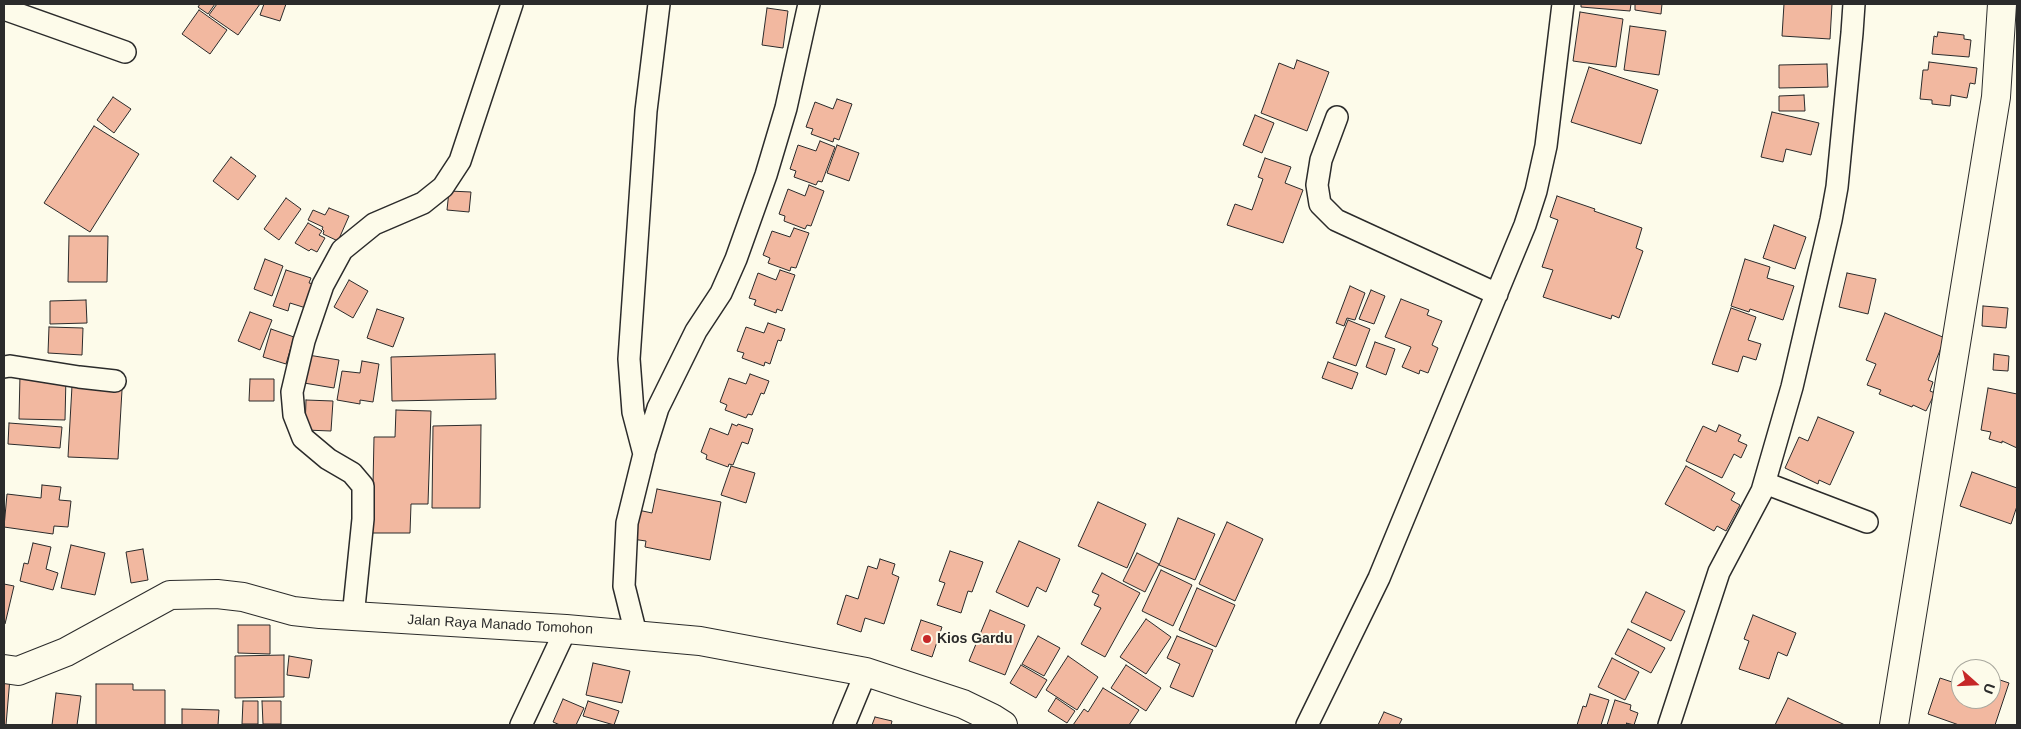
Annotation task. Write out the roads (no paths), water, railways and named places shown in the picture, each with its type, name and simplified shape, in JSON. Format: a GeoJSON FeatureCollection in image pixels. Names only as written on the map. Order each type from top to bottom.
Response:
{"type":"FeatureCollection","features":[{"type":"Feature","properties":{"kind":"main road"},"geometry":{"type":"LineString","coordinates":[[1894,725],[1996,98],[2002,4]]}},
{"type":"Feature","properties":{"kind":"main road","name":"Jalan Raya Manado Tomohon"},"geometry":{"type":"LineString","coordinates":[[4,669],[18,671],[66,652],[160,599],[178,594],[229,594],[293,611],[353,617],[566,629],[700,641],[866,672],[963,704],[995,723]]}},
{"type":"Feature","properties":{"kind":"street"},"geometry":{"type":"LineString","coordinates":[[353,617],[363,519],[363,486],[352,473],[328,459],[303,438],[294,415],[292,392],[304,341],[324,285],[342,250],[374,224],[423,203],[443,187],[460,161],[512,4]]}},
{"type":"Feature","properties":{"kind":"street"},"geometry":{"type":"LineString","coordinates":[[644,454],[633,412],[629,360],[646,111],[659,4]]}},
{"type":"Feature","properties":{"kind":"street"},"geometry":{"type":"LineString","coordinates":[[636,634],[624,586],[626,541],[627,523],[644,454],[658,408],[696,331],[720,293],[736,259],[766,175],[786,108],[809,4]]}},
{"type":"Feature","properties":{"kind":"street"},"geometry":{"type":"LineString","coordinates":[[1306,725],[1379,578],[1526,225],[1546,146],[1563,4]]}},
{"type":"Feature","properties":{"kind":"street"},"geometry":{"type":"LineString","coordinates":[[1669,725],[1717,578],[1765,483],[1792,387],[1831,220],[1840,158],[1854,4]]}},
{"type":"Feature","properties":{"kind":"street"},"geometry":{"type":"LineString","coordinates":[[4,9],[125,52]]}},
{"type":"Feature","properties":{"kind":"street"},"geometry":{"type":"LineString","coordinates":[[1337,118],[1321,160],[1317,185],[1320,204],[1336,220],[1497,294]]}},
{"type":"Feature","properties":{"kind":"street"},"geometry":{"type":"LineString","coordinates":[[4,367],[10,366],[115,381]]}},
{"type":"Feature","properties":{"kind":"street"},"geometry":{"type":"LineString","coordinates":[[1765,483],[1867,522]]}},
{"type":"Feature","properties":{"kind":"street"},"geometry":{"type":"LineString","coordinates":[[521,725],[566,629]]}},
{"type":"Feature","properties":{"kind":"street"},"geometry":{"type":"LineString","coordinates":[[844,725],[866,672]]}},
{"type":"Feature","properties":{"kind":"place","name":"Kios Gardu"},"geometry":{"type":"Point","coordinates":[927,639]}}]}
